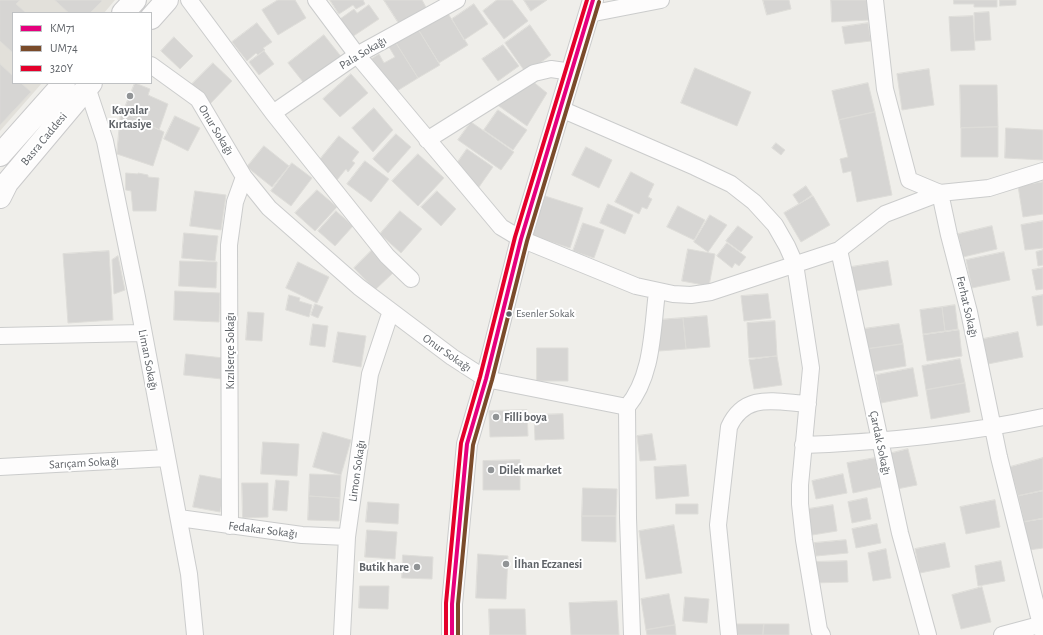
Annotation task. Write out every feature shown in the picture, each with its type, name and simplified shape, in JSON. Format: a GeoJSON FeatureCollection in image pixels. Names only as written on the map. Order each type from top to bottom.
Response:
{"type":"FeatureCollection","features":[{"type":"Feature","properties":{"kind":"main road"},"geometry":{"type":"LineString","coordinates":[[124,12],[135,0]]}},
{"type":"Feature","properties":{"kind":"main road"},"geometry":{"type":"LineString","coordinates":[[152,17],[167,0]]}},
{"type":"Feature","properties":{"kind":"main road","name":"Basra Caddesi"},"geometry":{"type":"LineString","coordinates":[[0,155],[63,84]]}},
{"type":"Feature","properties":{"kind":"main road","name":"Basra Caddesi"},"geometry":{"type":"LineString","coordinates":[[0,197],[7,183],[89,85]]}},
{"type":"Feature","properties":{"kind":"street"},"geometry":{"type":"LineString","coordinates":[[189,0],[273,113],[387,256],[411,279]]}},
{"type":"Feature","properties":{"kind":"street"},"geometry":{"type":"LineString","coordinates":[[316,0],[357,55],[427,140],[501,226],[521,239],[636,286],[657,292],[691,294],[711,292],[838,250],[885,214],[940,193],[989,188],[1043,171]]}},
{"type":"Feature","properties":{"kind":"street","name":"Pala Sokağı"},"geometry":{"type":"LineString","coordinates":[[273,113],[357,55],[457,0]]}},
{"type":"Feature","properties":{"kind":"street"},"geometry":{"type":"LineString","coordinates":[[452,635],[452,604],[468,444],[521,239],[591,7],[661,0]]}},
{"type":"Feature","properties":{"kind":"street"},"geometry":{"type":"LineString","coordinates":[[875,0],[885,89],[909,180],[940,193]]}},
{"type":"Feature","properties":{"kind":"street","name":"Onur Sokağı"},"geometry":{"type":"LineString","coordinates":[[152,66],[198,99],[244,177],[268,208],[359,287],[452,357],[486,379],[627,407]]}},
{"type":"Feature","properties":{"kind":"street"},"geometry":{"type":"LineString","coordinates":[[427,140],[534,73],[551,69],[572,72]]}},
{"type":"Feature","properties":{"kind":"street","name":"Liman Sokağı"},"geometry":{"type":"LineString","coordinates":[[89,85],[105,141],[179,518],[189,574],[195,635]]}},
{"type":"Feature","properties":{"kind":"street"},"geometry":{"type":"LineString","coordinates":[[561,109],[731,184],[754,202],[775,225],[787,246],[795,264],[811,368],[800,485],[801,523],[819,630],[822,635]]}},
{"type":"Feature","properties":{"kind":"street","name":"Kızılserçe Sokağı"},"geometry":{"type":"LineString","coordinates":[[230,526],[229,245],[235,202],[244,177]]}},
{"type":"Feature","properties":{"kind":"street","name":"Ferhat Sokağı"},"geometry":{"type":"LineString","coordinates":[[940,193],[949,235],[969,312],[993,428],[1042,627]]}},
{"type":"Feature","properties":{"kind":"street","name":"Çardak Sokağı"},"geometry":{"type":"LineString","coordinates":[[838,250],[900,533],[928,635]]}},
{"type":"Feature","properties":{"kind":"street"},"geometry":{"type":"LineString","coordinates":[[632,635],[628,518],[627,407],[639,390],[646,371],[657,292]]}},
{"type":"Feature","properties":{"kind":"street","name":"Limon Sokağı"},"geometry":{"type":"LineString","coordinates":[[342,635],[347,537],[370,374],[390,311]]}},
{"type":"Feature","properties":{"kind":"street"},"geometry":{"type":"LineString","coordinates":[[0,336],[143,333]]}},
{"type":"Feature","properties":{"kind":"street"},"geometry":{"type":"LineString","coordinates":[[729,635],[718,525],[729,427],[735,415],[742,408],[752,402],[764,401],[808,404]]}},
{"type":"Feature","properties":{"kind":"street"},"geometry":{"type":"LineString","coordinates":[[804,445],[879,442],[993,428],[1043,417]]}},
{"type":"Feature","properties":{"kind":"street","name":"Sarıçam Sokağı"},"geometry":{"type":"LineString","coordinates":[[0,467],[167,458]]}},
{"type":"Feature","properties":{"kind":"street","name":"Fedakar Sokağı"},"geometry":{"type":"LineString","coordinates":[[179,518],[302,535],[347,537]]}},
{"type":"Feature","properties":{"kind":"street"},"geometry":{"type":"LineString","coordinates":[[1002,635],[1042,627]]}},
{"type":"Feature","properties":{"kind":"shaded area"},"geometry":{"type":"Polygon","coordinates":[[[0,0],[115,0],[105,12],[12,12],[12,84],[41,84],[0,131],[0,0]]]}},
{"type":"Feature","properties":{"kind":"building"},"geometry":{"type":"Polygon","coordinates":[[[0,0],[20,0],[16,4],[25,12],[12,12],[12,52],[0,41],[0,0]]]}},
{"type":"Feature","properties":{"kind":"building"},"geometry":{"type":"Polygon","coordinates":[[[55,0],[102,1],[91,12],[68,12],[55,0]]]}},
{"type":"Feature","properties":{"kind":"building"},"geometry":{"type":"Polygon","coordinates":[[[278,0],[295,0],[306,18],[278,35],[262,10],[278,0]]]}},
{"type":"Feature","properties":{"kind":"building"},"geometry":{"type":"Polygon","coordinates":[[[330,0],[363,0],[365,4],[356,9],[353,5],[339,14],[330,0]]]}},
{"type":"Feature","properties":{"kind":"building"},"geometry":{"type":"Polygon","coordinates":[[[384,0],[422,0],[427,9],[400,25],[384,0]]]}},
{"type":"Feature","properties":{"kind":"building"},"geometry":{"type":"Polygon","coordinates":[[[497,0],[512,0],[528,21],[504,39],[483,11],[497,0]]]}},
{"type":"Feature","properties":{"kind":"building"},"geometry":{"type":"Polygon","coordinates":[[[524,0],[547,0],[531,11],[524,0]]]}},
{"type":"Feature","properties":{"kind":"building"},"geometry":{"type":"Polygon","coordinates":[[[763,0],[789,0],[791,9],[767,15],[763,0]]]}},
{"type":"Feature","properties":{"kind":"building"},"geometry":{"type":"Polygon","coordinates":[[[831,0],[868,0],[869,20],[832,22],[831,0]]]}},
{"type":"Feature","properties":{"kind":"building"},"geometry":{"type":"Polygon","coordinates":[[[954,0],[997,0],[997,7],[974,7],[974,4],[954,4],[954,0]]]}},
{"type":"Feature","properties":{"kind":"building"},"geometry":{"type":"Polygon","coordinates":[[[1000,0],[1016,0],[1016,5],[1000,6],[1000,0]]]}},
{"type":"Feature","properties":{"kind":"building"},"geometry":{"type":"Polygon","coordinates":[[[474,4],[488,24],[464,40],[452,19],[474,4]]]}},
{"type":"Feature","properties":{"kind":"building"},"geometry":{"type":"Polygon","coordinates":[[[369,5],[379,19],[352,37],[340,19],[354,9],[357,13],[369,5]]]}},
{"type":"Feature","properties":{"kind":"building"},"geometry":{"type":"Polygon","coordinates":[[[447,12],[468,45],[439,63],[418,29],[447,12]]]}},
{"type":"Feature","properties":{"kind":"building"},"geometry":{"type":"Polygon","coordinates":[[[989,12],[991,40],[975,41],[974,13],[989,12]]]}},
{"type":"Feature","properties":{"kind":"building"},"geometry":{"type":"Polygon","coordinates":[[[973,16],[975,50],[951,51],[949,17],[973,16]]]}},
{"type":"Feature","properties":{"kind":"building"},"geometry":{"type":"Polygon","coordinates":[[[257,23],[272,42],[263,48],[265,50],[258,55],[256,53],[247,61],[232,42],[257,23]]]}},
{"type":"Feature","properties":{"kind":"building"},"geometry":{"type":"Polygon","coordinates":[[[868,23],[871,41],[845,44],[842,27],[868,23]]]}},
{"type":"Feature","properties":{"kind":"building"},"geometry":{"type":"Polygon","coordinates":[[[530,25],[551,55],[526,73],[505,43],[530,25]]]}},
{"type":"Feature","properties":{"kind":"building"},"geometry":{"type":"Polygon","coordinates":[[[418,29],[440,65],[418,78],[396,43],[418,29]]]}},
{"type":"Feature","properties":{"kind":"building"},"geometry":{"type":"Polygon","coordinates":[[[324,35],[343,59],[307,87],[288,63],[324,35]]]}},
{"type":"Feature","properties":{"kind":"building"},"geometry":{"type":"Polygon","coordinates":[[[174,37],[193,56],[180,69],[161,51],[174,37]]]}},
{"type":"Feature","properties":{"kind":"building"},"geometry":{"type":"Polygon","coordinates":[[[396,43],[418,78],[392,94],[371,59],[379,54],[384,63],[395,57],[389,47],[396,43]]]}},
{"type":"Feature","properties":{"kind":"building"},"geometry":{"type":"Polygon","coordinates":[[[503,45],[519,66],[498,81],[482,59],[503,45]]]}},
{"type":"Feature","properties":{"kind":"building"},"geometry":{"type":"Polygon","coordinates":[[[264,51],[274,64],[259,75],[249,62],[264,51]]]}},
{"type":"Feature","properties":{"kind":"building"},"geometry":{"type":"Polygon","coordinates":[[[213,63],[232,81],[210,104],[191,85],[213,63]]]}},
{"type":"Feature","properties":{"kind":"building"},"geometry":{"type":"Polygon","coordinates":[[[0,64],[12,75],[12,84],[22,84],[31,92],[0,125],[0,64]]]}},
{"type":"Feature","properties":{"kind":"building"},"geometry":{"type":"Polygon","coordinates":[[[695,68],[751,92],[737,126],[681,103],[695,68]]]}},
{"type":"Feature","properties":{"kind":"building"},"geometry":{"type":"Polygon","coordinates":[[[929,69],[934,105],[902,110],[897,74],[929,69]]]}},
{"type":"Feature","properties":{"kind":"building"},"geometry":{"type":"Polygon","coordinates":[[[351,74],[368,93],[340,117],[323,99],[351,74]]]}},
{"type":"Feature","properties":{"kind":"building"},"geometry":{"type":"Polygon","coordinates":[[[531,80],[547,93],[527,126],[496,104],[531,80]]]}},
{"type":"Feature","properties":{"kind":"building"},"geometry":{"type":"Polygon","coordinates":[[[868,83],[875,112],[839,120],[832,91],[868,83]]]}},
{"type":"Feature","properties":{"kind":"building"},"geometry":{"type":"Polygon","coordinates":[[[135,84],[150,89],[148,95],[168,104],[159,130],[123,112],[135,84]]]}},
{"type":"Feature","properties":{"kind":"building"},"geometry":{"type":"Polygon","coordinates":[[[960,85],[997,85],[998,127],[961,128],[960,85]]]}},
{"type":"Feature","properties":{"kind":"building"},"geometry":{"type":"Polygon","coordinates":[[[374,108],[393,130],[373,152],[352,128],[374,108]]]}},
{"type":"Feature","properties":{"kind":"building"},"geometry":{"type":"Polygon","coordinates":[[[498,110],[527,130],[513,150],[484,130],[498,110]]]}},
{"type":"Feature","properties":{"kind":"building"},"geometry":{"type":"Polygon","coordinates":[[[121,111],[164,132],[153,166],[117,154],[121,111]]]}},
{"type":"Feature","properties":{"kind":"building"},"geometry":{"type":"Polygon","coordinates":[[[875,112],[892,195],[857,202],[851,171],[843,173],[840,159],[848,157],[839,120],[875,112]]]}},
{"type":"Feature","properties":{"kind":"building"},"geometry":{"type":"Polygon","coordinates":[[[175,116],[200,128],[188,151],[164,139],[175,116]]]}},
{"type":"Feature","properties":{"kind":"building"},"geometry":{"type":"Polygon","coordinates":[[[471,122],[514,152],[501,170],[458,140],[471,122]]]}},
{"type":"Feature","properties":{"kind":"building"},"geometry":{"type":"Polygon","coordinates":[[[998,127],[998,157],[961,157],[961,128],[998,127]]]}},
{"type":"Feature","properties":{"kind":"building"},"geometry":{"type":"Polygon","coordinates":[[[1006,128],[1043,130],[1043,160],[1005,158],[1006,128]]]}},
{"type":"Feature","properties":{"kind":"building"},"geometry":{"type":"Polygon","coordinates":[[[396,134],[411,147],[388,173],[373,159],[396,134]]]}},
{"type":"Feature","properties":{"kind":"building"},"geometry":{"type":"Polygon","coordinates":[[[339,136],[359,152],[352,161],[355,163],[348,172],[346,169],[337,180],[317,163],[339,136]]]}},
{"type":"Feature","properties":{"kind":"building"},"geometry":{"type":"Polygon","coordinates":[[[776,143],[785,150],[781,155],[772,148],[776,143]]]}},
{"type":"Feature","properties":{"kind":"building"},"geometry":{"type":"Polygon","coordinates":[[[264,146],[289,166],[272,187],[247,167],[264,146]]]}},
{"type":"Feature","properties":{"kind":"building"},"geometry":{"type":"Polygon","coordinates":[[[586,147],[612,160],[599,188],[572,175],[586,147]]]}},
{"type":"Feature","properties":{"kind":"building"},"geometry":{"type":"Polygon","coordinates":[[[467,149],[493,167],[479,187],[453,169],[467,149]]]}},
{"type":"Feature","properties":{"kind":"building"},"geometry":{"type":"Polygon","coordinates":[[[418,154],[444,178],[418,206],[392,181],[418,154]]]}},
{"type":"Feature","properties":{"kind":"building"},"geometry":{"type":"Polygon","coordinates":[[[365,161],[389,179],[371,202],[347,184],[365,161]]]}},
{"type":"Feature","properties":{"kind":"building"},"geometry":{"type":"Polygon","coordinates":[[[292,163],[312,178],[291,206],[271,191],[292,163]]]}},
{"type":"Feature","properties":{"kind":"building"},"geometry":{"type":"Polygon","coordinates":[[[631,172],[654,184],[648,197],[652,199],[647,209],[642,207],[639,214],[615,202],[631,172]]]}},
{"type":"Feature","properties":{"kind":"building"},"geometry":{"type":"Polygon","coordinates":[[[126,173],[138,173],[148,175],[148,177],[159,178],[156,211],[133,211],[131,191],[126,190],[126,173]]]}},
{"type":"Feature","properties":{"kind":"building"},"geometry":{"type":"Polygon","coordinates":[[[1043,182],[1043,214],[1023,217],[1018,186],[1043,182]]]}},
{"type":"Feature","properties":{"kind":"building"},"geometry":{"type":"Polygon","coordinates":[[[806,186],[812,195],[799,204],[793,195],[806,186]]]}},
{"type":"Feature","properties":{"kind":"building"},"geometry":{"type":"Polygon","coordinates":[[[317,190],[337,207],[315,231],[295,213],[317,190]]]}},
{"type":"Feature","properties":{"kind":"building"},"geometry":{"type":"Polygon","coordinates":[[[195,191],[226,195],[221,230],[190,226],[195,191]]]}},
{"type":"Feature","properties":{"kind":"building"},"geometry":{"type":"Polygon","coordinates":[[[437,191],[456,209],[441,226],[421,207],[437,191]]]}},
{"type":"Feature","properties":{"kind":"building"},"geometry":{"type":"Polygon","coordinates":[[[545,196],[583,208],[570,248],[532,236],[545,196]]]}},
{"type":"Feature","properties":{"kind":"building"},"geometry":{"type":"Polygon","coordinates":[[[813,196],[830,225],[801,242],[784,213],[813,196]]]}},
{"type":"Feature","properties":{"kind":"building"},"geometry":{"type":"Polygon","coordinates":[[[608,204],[633,215],[625,234],[600,223],[608,204]]]}},
{"type":"Feature","properties":{"kind":"building"},"geometry":{"type":"Polygon","coordinates":[[[678,206],[705,220],[694,240],[667,227],[678,206]]]}},
{"type":"Feature","properties":{"kind":"building"},"geometry":{"type":"Polygon","coordinates":[[[336,211],[353,226],[335,246],[318,231],[336,211]]]}},
{"type":"Feature","properties":{"kind":"building"},"geometry":{"type":"Polygon","coordinates":[[[400,211],[422,229],[401,253],[380,234],[400,211]]]}},
{"type":"Feature","properties":{"kind":"building"},"geometry":{"type":"Polygon","coordinates":[[[710,215],[727,225],[708,252],[694,242],[710,215]]]}},
{"type":"Feature","properties":{"kind":"building"},"geometry":{"type":"Polygon","coordinates":[[[1043,221],[1043,248],[1025,250],[1021,225],[1043,221]]]}},
{"type":"Feature","properties":{"kind":"building"},"geometry":{"type":"Polygon","coordinates":[[[583,223],[604,230],[594,258],[573,251],[583,223]]]}},
{"type":"Feature","properties":{"kind":"building"},"geometry":{"type":"Polygon","coordinates":[[[738,226],[753,237],[741,252],[726,241],[738,226]]]}},
{"type":"Feature","properties":{"kind":"building"},"geometry":{"type":"Polygon","coordinates":[[[992,226],[997,249],[963,257],[958,234],[992,226]]]}},
{"type":"Feature","properties":{"kind":"building"},"geometry":{"type":"Polygon","coordinates":[[[184,233],[218,236],[215,261],[182,258],[184,233]]]}},
{"type":"Feature","properties":{"kind":"building"},"geometry":{"type":"Polygon","coordinates":[[[727,243],[746,257],[739,266],[735,263],[732,268],[717,256],[727,243]]]}},
{"type":"Feature","properties":{"kind":"building"},"geometry":{"type":"Polygon","coordinates":[[[688,249],[715,254],[709,286],[682,281],[688,249]]]}},
{"type":"Feature","properties":{"kind":"building"},"geometry":{"type":"Polygon","coordinates":[[[372,250],[394,272],[375,290],[354,268],[372,250]]]}},
{"type":"Feature","properties":{"kind":"building"},"geometry":{"type":"Polygon","coordinates":[[[1043,250],[1043,265],[1038,266],[1036,252],[1043,250]]]}},
{"type":"Feature","properties":{"kind":"building"},"geometry":{"type":"Polygon","coordinates":[[[109,251],[113,320],[68,323],[63,254],[109,251]]]}},
{"type":"Feature","properties":{"kind":"building"},"geometry":{"type":"Polygon","coordinates":[[[1004,252],[1010,280],[972,288],[966,260],[1004,252]]]}},
{"type":"Feature","properties":{"kind":"building"},"geometry":{"type":"Polygon","coordinates":[[[118,256],[125,290],[114,294],[112,260],[118,256]]]}},
{"type":"Feature","properties":{"kind":"building"},"geometry":{"type":"Polygon","coordinates":[[[180,261],[217,262],[216,288],[179,286],[180,261]]]}},
{"type":"Feature","properties":{"kind":"building"},"geometry":{"type":"Polygon","coordinates":[[[888,261],[892,285],[855,291],[851,267],[888,261]]]}},
{"type":"Feature","properties":{"kind":"building"},"geometry":{"type":"Polygon","coordinates":[[[298,262],[329,277],[317,303],[286,288],[298,262]]]}},
{"type":"Feature","properties":{"kind":"building"},"geometry":{"type":"Polygon","coordinates":[[[1043,268],[1043,289],[1036,290],[1032,270],[1043,268]]]}},
{"type":"Feature","properties":{"kind":"building"},"geometry":{"type":"Polygon","coordinates":[[[175,291],[220,293],[219,322],[174,320],[175,291]]]}},
{"type":"Feature","properties":{"kind":"building"},"geometry":{"type":"Polygon","coordinates":[[[768,294],[771,318],[744,321],[741,296],[768,294]]]}},
{"type":"Feature","properties":{"kind":"building"},"geometry":{"type":"Polygon","coordinates":[[[289,295],[300,298],[299,301],[312,305],[309,317],[286,310],[289,295]]]}},
{"type":"Feature","properties":{"kind":"building"},"geometry":{"type":"Polygon","coordinates":[[[1043,295],[1043,325],[1037,326],[1032,297],[1043,295]]]}},
{"type":"Feature","properties":{"kind":"building"},"geometry":{"type":"Polygon","coordinates":[[[315,304],[323,307],[318,318],[311,315],[315,304]]]}},
{"type":"Feature","properties":{"kind":"building"},"geometry":{"type":"Polygon","coordinates":[[[955,305],[958,329],[945,331],[942,307],[955,305]]]}},
{"type":"Feature","properties":{"kind":"building"},"geometry":{"type":"Polygon","coordinates":[[[942,307],[945,331],[923,334],[920,310],[942,307]]]}},
{"type":"Feature","properties":{"kind":"building"},"geometry":{"type":"Polygon","coordinates":[[[248,312],[264,313],[262,341],[246,340],[248,312]]]}},
{"type":"Feature","properties":{"kind":"building"},"geometry":{"type":"Polygon","coordinates":[[[707,316],[710,347],[686,349],[683,318],[707,316]]]}},
{"type":"Feature","properties":{"kind":"building"},"geometry":{"type":"Polygon","coordinates":[[[683,318],[686,349],[659,351],[657,320],[683,318]]]}},
{"type":"Feature","properties":{"kind":"building"},"geometry":{"type":"Polygon","coordinates":[[[775,321],[777,356],[749,358],[747,323],[775,321]]]}},
{"type":"Feature","properties":{"kind":"building"},"geometry":{"type":"Polygon","coordinates":[[[313,324],[328,326],[325,347],[310,345],[313,324]]]}},
{"type":"Feature","properties":{"kind":"building"},"geometry":{"type":"Polygon","coordinates":[[[899,324],[903,344],[867,349],[863,329],[899,324]]]}},
{"type":"Feature","properties":{"kind":"building"},"geometry":{"type":"Polygon","coordinates":[[[959,330],[962,356],[927,361],[923,335],[959,330]]]}},
{"type":"Feature","properties":{"kind":"building"},"geometry":{"type":"Polygon","coordinates":[[[338,332],[366,336],[361,367],[333,362],[338,332]]]}},
{"type":"Feature","properties":{"kind":"building"},"geometry":{"type":"Polygon","coordinates":[[[1018,332],[1023,357],[988,364],[983,339],[1018,332]]]}},
{"type":"Feature","properties":{"kind":"building"},"geometry":{"type":"Polygon","coordinates":[[[903,344],[906,366],[871,372],[867,349],[903,344]]]}},
{"type":"Feature","properties":{"kind":"building"},"geometry":{"type":"Polygon","coordinates":[[[537,348],[568,348],[568,381],[537,381],[537,348]]]}},
{"type":"Feature","properties":{"kind":"building"},"geometry":{"type":"Polygon","coordinates":[[[186,354],[224,358],[222,379],[184,375],[186,354]]]}},
{"type":"Feature","properties":{"kind":"building"},"geometry":{"type":"Polygon","coordinates":[[[777,356],[782,385],[754,389],[749,360],[777,356]]]}},
{"type":"Feature","properties":{"kind":"building"},"geometry":{"type":"Polygon","coordinates":[[[960,359],[965,383],[926,390],[922,366],[960,359]]]}},
{"type":"Feature","properties":{"kind":"building"},"geometry":{"type":"Polygon","coordinates":[[[913,368],[918,396],[881,403],[876,375],[913,368]]]}},
{"type":"Feature","properties":{"kind":"building"},"geometry":{"type":"Polygon","coordinates":[[[965,383],[970,412],[931,419],[926,390],[965,383]]]}},
{"type":"Feature","properties":{"kind":"building"},"geometry":{"type":"Polygon","coordinates":[[[527,410],[528,436],[490,437],[489,411],[527,410]]]}},
{"type":"Feature","properties":{"kind":"building"},"geometry":{"type":"Polygon","coordinates":[[[563,414],[564,439],[535,440],[534,415],[563,414]]]}},
{"type":"Feature","properties":{"kind":"building"},"geometry":{"type":"Polygon","coordinates":[[[323,432],[351,440],[341,475],[313,467],[323,432]]]}},
{"type":"Feature","properties":{"kind":"building"},"geometry":{"type":"Polygon","coordinates":[[[652,434],[656,460],[640,461],[637,436],[652,434]]]}},
{"type":"Feature","properties":{"kind":"building"},"geometry":{"type":"Polygon","coordinates":[[[263,442],[299,444],[297,476],[261,474],[263,442]]]}},
{"type":"Feature","properties":{"kind":"building"},"geometry":{"type":"Polygon","coordinates":[[[908,449],[917,485],[897,489],[888,454],[908,449]]]}},
{"type":"Feature","properties":{"kind":"building"},"geometry":{"type":"Polygon","coordinates":[[[875,458],[881,487],[853,493],[847,463],[875,458]]]}},
{"type":"Feature","properties":{"kind":"building"},"geometry":{"type":"Polygon","coordinates":[[[1043,458],[1043,490],[1018,496],[1010,467],[1043,458]]]}},
{"type":"Feature","properties":{"kind":"building"},"geometry":{"type":"Polygon","coordinates":[[[520,460],[520,490],[483,490],[483,461],[520,460]]]}},
{"type":"Feature","properties":{"kind":"building"},"geometry":{"type":"Polygon","coordinates":[[[686,465],[689,496],[656,499],[654,467],[686,465]]]}},
{"type":"Feature","properties":{"kind":"building"},"geometry":{"type":"Polygon","coordinates":[[[310,474],[341,475],[340,498],[309,496],[310,474]]]}},
{"type":"Feature","properties":{"kind":"building"},"geometry":{"type":"Polygon","coordinates":[[[843,474],[847,493],[816,499],[812,481],[843,474]]]}},
{"type":"Feature","properties":{"kind":"building"},"geometry":{"type":"Polygon","coordinates":[[[200,475],[227,480],[220,512],[193,507],[200,475]]]}},
{"type":"Feature","properties":{"kind":"building"},"geometry":{"type":"Polygon","coordinates":[[[276,480],[289,481],[287,511],[273,510],[276,480]]]}},
{"type":"Feature","properties":{"kind":"building"},"geometry":{"type":"Polygon","coordinates":[[[242,483],[268,483],[268,517],[243,518],[242,483]]]}},
{"type":"Feature","properties":{"kind":"building"},"geometry":{"type":"Polygon","coordinates":[[[583,488],[617,489],[616,516],[582,516],[583,488]]]}},
{"type":"Feature","properties":{"kind":"building"},"geometry":{"type":"Polygon","coordinates":[[[1043,491],[1043,518],[1024,522],[1018,496],[1043,491]]]}},
{"type":"Feature","properties":{"kind":"building"},"geometry":{"type":"Polygon","coordinates":[[[309,496],[340,498],[339,521],[308,520],[309,496]]]}},
{"type":"Feature","properties":{"kind":"building"},"geometry":{"type":"Polygon","coordinates":[[[867,498],[871,519],[852,523],[848,502],[867,498]]]}},
{"type":"Feature","properties":{"kind":"building"},"geometry":{"type":"Polygon","coordinates":[[[995,500],[1000,527],[966,534],[960,507],[995,500]]]}},
{"type":"Feature","properties":{"kind":"building"},"geometry":{"type":"Polygon","coordinates":[[[368,502],[399,504],[398,524],[366,522],[368,502]]]}},
{"type":"Feature","properties":{"kind":"building"},"geometry":{"type":"Polygon","coordinates":[[[676,504],[698,504],[698,514],[676,514],[676,504]]]}},
{"type":"Feature","properties":{"kind":"building"},"geometry":{"type":"Polygon","coordinates":[[[833,505],[837,531],[806,536],[802,510],[833,505]]]}},
{"type":"Feature","properties":{"kind":"building"},"geometry":{"type":"Polygon","coordinates":[[[582,516],[616,516],[616,542],[582,541],[582,516]]]}},
{"type":"Feature","properties":{"kind":"building"},"geometry":{"type":"Polygon","coordinates":[[[1043,519],[1043,548],[1029,550],[1024,522],[1043,519]]]}},
{"type":"Feature","properties":{"kind":"building"},"geometry":{"type":"Polygon","coordinates":[[[877,524],[881,543],[856,548],[852,529],[877,524]]]}},
{"type":"Feature","properties":{"kind":"building"},"geometry":{"type":"Polygon","coordinates":[[[674,525],[682,573],[646,579],[639,531],[674,525]]]}},
{"type":"Feature","properties":{"kind":"building"},"geometry":{"type":"Polygon","coordinates":[[[367,530],[397,532],[395,559],[365,557],[367,530]]]}},
{"type":"Feature","properties":{"kind":"building"},"geometry":{"type":"Polygon","coordinates":[[[846,540],[848,553],[816,556],[814,543],[846,540]]]}},
{"type":"Feature","properties":{"kind":"building"},"geometry":{"type":"Polygon","coordinates":[[[945,543],[950,567],[920,573],[915,549],[945,543]]]}},
{"type":"Feature","properties":{"kind":"building"},"geometry":{"type":"Polygon","coordinates":[[[886,549],[891,578],[873,581],[868,553],[886,549]]]}},
{"type":"Feature","properties":{"kind":"building"},"geometry":{"type":"Polygon","coordinates":[[[478,554],[508,556],[506,599],[476,598],[478,554]]]}},
{"type":"Feature","properties":{"kind":"building"},"geometry":{"type":"Polygon","coordinates":[[[403,555],[433,557],[432,579],[402,578],[403,555]]]}},
{"type":"Feature","properties":{"kind":"building"},"geometry":{"type":"Polygon","coordinates":[[[847,561],[848,582],[813,583],[812,562],[847,561]]]}},
{"type":"Feature","properties":{"kind":"building"},"geometry":{"type":"Polygon","coordinates":[[[1001,561],[1005,581],[978,586],[975,566],[1001,561]]]}},
{"type":"Feature","properties":{"kind":"building"},"geometry":{"type":"Polygon","coordinates":[[[360,586],[389,586],[388,609],[359,608],[360,586]]]}},
{"type":"Feature","properties":{"kind":"building"},"geometry":{"type":"Polygon","coordinates":[[[982,587],[991,622],[961,629],[952,595],[982,587]]]}},
{"type":"Feature","properties":{"kind":"building"},"geometry":{"type":"Polygon","coordinates":[[[669,594],[675,625],[646,630],[641,599],[669,594]]]}},
{"type":"Feature","properties":{"kind":"building"},"geometry":{"type":"Polygon","coordinates":[[[685,597],[709,599],[707,623],[683,621],[685,597]]]}},
{"type":"Feature","properties":{"kind":"building"},"geometry":{"type":"Polygon","coordinates":[[[617,601],[619,635],[571,635],[569,603],[617,601]]]}},
{"type":"Feature","properties":{"kind":"building"},"geometry":{"type":"Polygon","coordinates":[[[489,609],[525,609],[526,635],[490,635],[489,609]]]}},
{"type":"Feature","properties":{"kind":"building"},"geometry":{"type":"Polygon","coordinates":[[[737,624],[764,624],[763,635],[737,635],[737,624]]]}},
{"type":"Feature","properties":{"kind":"building"},"geometry":{"type":"Polygon","coordinates":[[[764,624],[789,624],[789,635],[763,635],[764,624]]]}},
{"type":"Feature","properties":{"kind":"building"},"geometry":{"type":"Polygon","coordinates":[[[675,625],[676,635],[647,635],[646,630],[675,625]]]}},
{"type":"Feature","properties":{"kind":"transit line","name":"320Y"},"geometry":{"type":"LineString","coordinates":[[446,635],[446,603],[461,443],[480,377],[515,237],[587,0]]}},
{"type":"Feature","properties":{"kind":"transit line","name":"KM71"},"geometry":{"type":"LineString","coordinates":[[452,635],[452,604],[467,444],[486,379],[521,239],[593,0]]}},
{"type":"Feature","properties":{"kind":"transit line","name":"UM74"},"geometry":{"type":"LineString","coordinates":[[458,635],[458,604],[473,445],[492,380],[527,241],[599,2]]}},
{"type":"Feature","properties":{"kind":"place","name":"Kayalar Kırtasiye"},"geometry":{"type":"Point","coordinates":[130,96]}},
{"type":"Feature","properties":{"kind":"place","name":"Esenler Sokak"},"geometry":{"type":"Point","coordinates":[509,314]}},
{"type":"Feature","properties":{"kind":"place","name":"Filli boya"},"geometry":{"type":"Point","coordinates":[496,417]}},
{"type":"Feature","properties":{"kind":"place","name":"Dilek market"},"geometry":{"type":"Point","coordinates":[491,470]}},
{"type":"Feature","properties":{"kind":"place","name":"İlhan Eczanesi"},"geometry":{"type":"Point","coordinates":[506,564]}},
{"type":"Feature","properties":{"kind":"place","name":"Butik hare"},"geometry":{"type":"Point","coordinates":[417,567]}}]}
